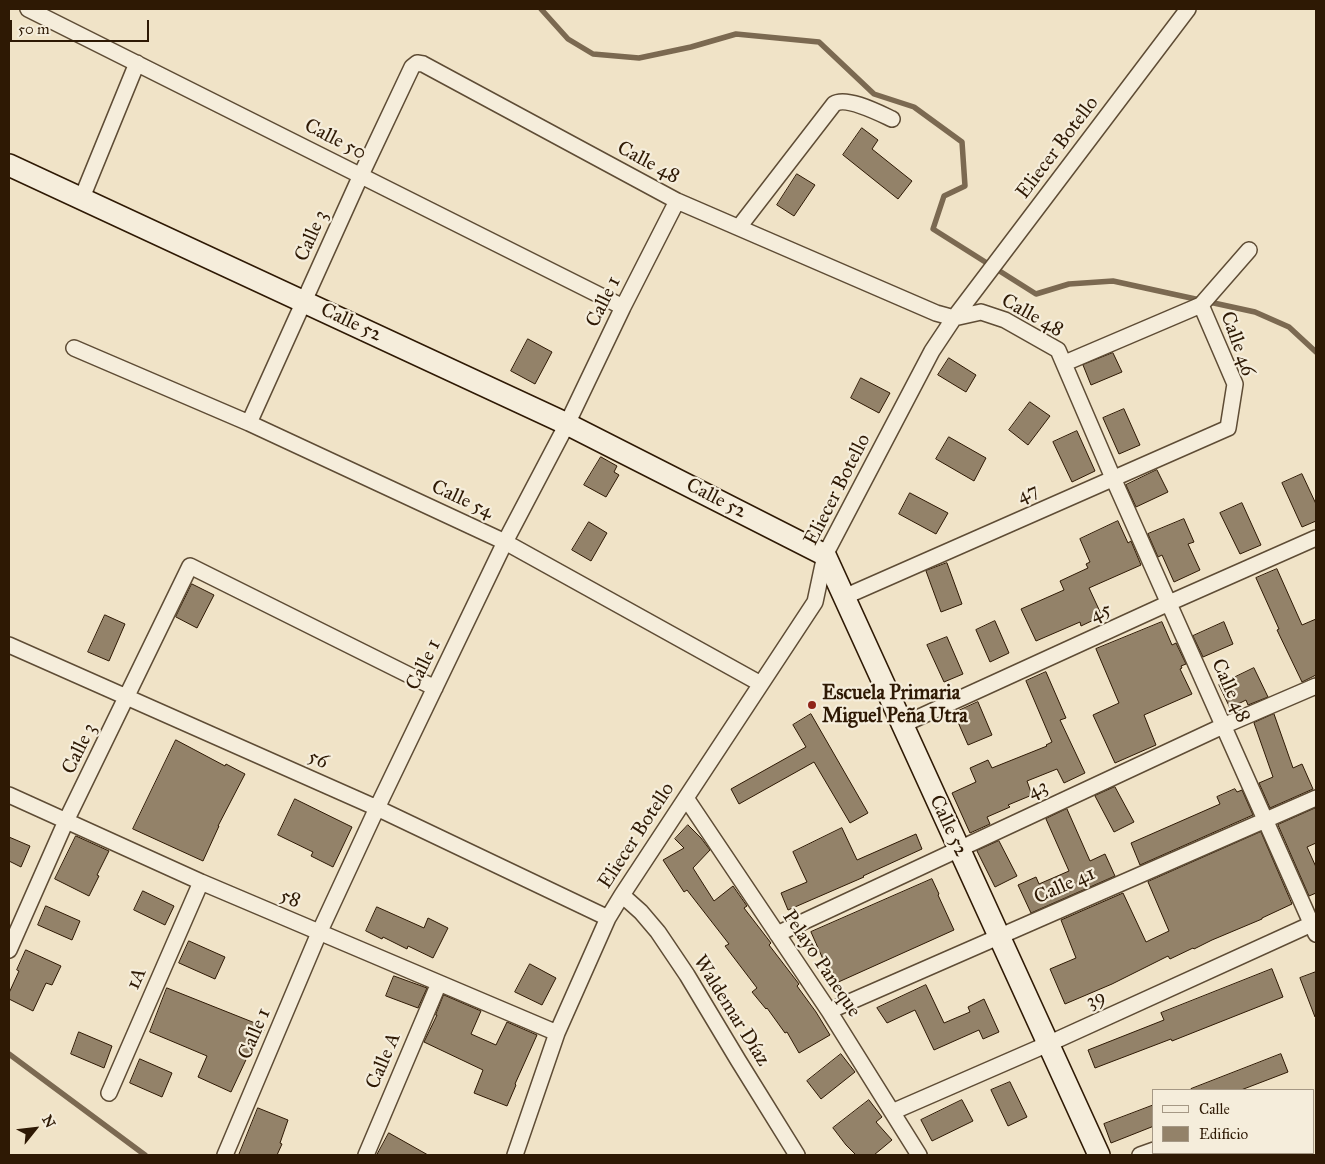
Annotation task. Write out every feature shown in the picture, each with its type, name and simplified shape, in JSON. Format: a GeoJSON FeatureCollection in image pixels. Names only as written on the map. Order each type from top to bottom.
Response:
{"type":"FeatureCollection","features":[{"type":"Feature","properties":{"kind":"street","name":"Calle 50"},"geometry":{"type":"LineString","coordinates":[[28,9],[623,306]]}},
{"type":"Feature","properties":{"kind":"street","name":"Eliecer Botello"},"geometry":{"type":"LineString","coordinates":[[516,1155],[557,1033],[608,918],[815,602],[825,555],[932,351],[954,318],[1188,9]]}},
{"type":"Feature","properties":{"kind":"street"},"geometry":{"type":"LineString","coordinates":[[82,200],[137,63]]}},
{"type":"Feature","properties":{"kind":"street","name":"Calle 48"},"geometry":{"type":"LineString","coordinates":[[412,67],[417,63],[423,64],[677,201],[936,313],[954,318],[981,312],[1005,320],[1058,350],[1264,820],[1315,927]]}},
{"type":"Feature","properties":{"kind":"street","name":"Calle 3"},"geometry":{"type":"LineString","coordinates":[[249,423],[412,67]]}},
{"type":"Feature","properties":{"kind":"street"},"geometry":{"type":"LineString","coordinates":[[739,228],[838,101],[852,103],[892,119]]}},
{"type":"Feature","properties":{"kind":"street","name":"Calle 52"},"geometry":{"type":"LineString","coordinates":[[9,166],[567,424],[825,555],[1099,1155]]}},
{"type":"Feature","properties":{"kind":"street","name":"Calle 1"},"geometry":{"type":"LineString","coordinates":[[225,1155],[319,933],[377,808],[504,542],[567,424],[623,306],[677,201]]}},
{"type":"Feature","properties":{"kind":"street"},"geometry":{"type":"LineString","coordinates":[[1065,363],[1201,305],[1249,250]]}},
{"type":"Feature","properties":{"kind":"street","name":"Calle 46"},"geometry":{"type":"LineString","coordinates":[[1201,305],[1234,384],[1228,428]]}},
{"type":"Feature","properties":{"kind":"street","name":"Calle 54"},"geometry":{"type":"LineString","coordinates":[[74,348],[249,423],[504,542],[761,684]]}},
{"type":"Feature","properties":{"kind":"street","name":"47"},"geometry":{"type":"LineString","coordinates":[[844,596],[1228,428]]}},
{"type":"Feature","properties":{"kind":"street","name":"45"},"geometry":{"type":"LineString","coordinates":[[902,725],[1316,538]]}},
{"type":"Feature","properties":{"kind":"street","name":"Calle 3"},"geometry":{"type":"LineString","coordinates":[[9,950],[66,821],[190,566],[435,688]]}},
{"type":"Feature","properties":{"kind":"street","name":"56"},"geometry":{"type":"LineString","coordinates":[[9,645],[377,808],[608,918]]}},
{"type":"Feature","properties":{"kind":"street","name":"43"},"geometry":{"type":"LineString","coordinates":[[778,934],[1223,726],[1316,686]]}},
{"type":"Feature","properties":{"kind":"street","name":"58"},"geometry":{"type":"LineString","coordinates":[[9,795],[201,882],[557,1033]]}},
{"type":"Feature","properties":{"kind":"street","name":"Pelayo Paneque"},"geometry":{"type":"LineString","coordinates":[[686,798],[829,1011],[919,1155]]}},
{"type":"Feature","properties":{"kind":"street","name":"Calle 41"},"geometry":{"type":"LineString","coordinates":[[829,1011],[1316,798]]}},
{"type":"Feature","properties":{"kind":"street","name":"1A"},"geometry":{"type":"LineString","coordinates":[[109,1093],[201,882]]}},
{"type":"Feature","properties":{"kind":"street","name":"Waldemar Díaz"},"geometry":{"type":"LineString","coordinates":[[622,894],[658,932],[798,1155]]}},
{"type":"Feature","properties":{"kind":"street","name":"39"},"geometry":{"type":"LineString","coordinates":[[892,1112],[1315,927]]}},
{"type":"Feature","properties":{"kind":"street","name":"Calle A"},"geometry":{"type":"LineString","coordinates":[[366,1155],[439,983]]}},
{"type":"Feature","properties":{"kind":"street"},"geometry":{"type":"LineString","coordinates":[[1140,1155],[1152,1151]]}},
{"type":"Feature","properties":{"kind":"building"},"geometry":{"type":"Polygon","coordinates":[[[862,128],[878,140],[872,149],[912,181],[898,199],[843,155],[862,128]]]}},
{"type":"Feature","properties":{"kind":"building"},"geometry":{"type":"Polygon","coordinates":[[[797,174],[815,185],[794,216],[777,205],[797,174]]]}},
{"type":"Feature","properties":{"kind":"building"},"geometry":{"type":"Polygon","coordinates":[[[528,339],[552,352],[535,384],[511,371],[528,339]]]}},
{"type":"Feature","properties":{"kind":"building"},"geometry":{"type":"Polygon","coordinates":[[[1113,353],[1122,372],[1091,385],[1083,365],[1113,353]]]}},
{"type":"Feature","properties":{"kind":"building"},"geometry":{"type":"Polygon","coordinates":[[[949,358],[976,375],[966,392],[938,375],[949,358]]]}},
{"type":"Feature","properties":{"kind":"building"},"geometry":{"type":"Polygon","coordinates":[[[861,378],[890,393],[879,413],[851,398],[861,378]]]}},
{"type":"Feature","properties":{"kind":"building"},"geometry":{"type":"Polygon","coordinates":[[[1030,402],[1050,416],[1028,445],[1009,430],[1030,402]]]}},
{"type":"Feature","properties":{"kind":"building"},"geometry":{"type":"Polygon","coordinates":[[[1124,409],[1140,445],[1119,454],[1103,418],[1124,409]]]}},
{"type":"Feature","properties":{"kind":"building"},"geometry":{"type":"Polygon","coordinates":[[[1077,431],[1095,471],[1072,482],[1053,442],[1077,431]]]}},
{"type":"Feature","properties":{"kind":"building"},"geometry":{"type":"Polygon","coordinates":[[[949,437],[986,458],[974,481],[936,459],[949,437]]]}},
{"type":"Feature","properties":{"kind":"building"},"geometry":{"type":"Polygon","coordinates":[[[601,457],[617,466],[614,472],[619,475],[606,497],[584,485],[601,457]]]}},
{"type":"Feature","properties":{"kind":"building"},"geometry":{"type":"Polygon","coordinates":[[[1157,470],[1168,492],[1136,507],[1126,485],[1157,470]]]}},
{"type":"Feature","properties":{"kind":"building"},"geometry":{"type":"Polygon","coordinates":[[[1302,474],[1316,504],[1316,521],[1302,527],[1282,483],[1302,474]]]}},
{"type":"Feature","properties":{"kind":"building"},"geometry":{"type":"Polygon","coordinates":[[[910,493],[948,513],[936,534],[899,514],[910,493]]]}},
{"type":"Feature","properties":{"kind":"building"},"geometry":{"type":"Polygon","coordinates":[[[1242,503],[1261,545],[1240,554],[1220,513],[1242,503]]]}},
{"type":"Feature","properties":{"kind":"building"},"geometry":{"type":"Polygon","coordinates":[[[1184,519],[1194,542],[1188,544],[1200,570],[1174,582],[1162,555],[1158,557],[1148,534],[1184,519]]]}},
{"type":"Feature","properties":{"kind":"building"},"geometry":{"type":"Polygon","coordinates":[[[1118,521],[1128,543],[1131,541],[1141,565],[1089,588],[1102,616],[1081,626],[1080,622],[1036,641],[1021,609],[1064,590],[1060,581],[1088,568],[1086,564],[1090,562],[1080,539],[1118,521]]]}},
{"type":"Feature","properties":{"kind":"building"},"geometry":{"type":"Polygon","coordinates":[[[589,522],[607,533],[591,561],[572,550],[589,522]]]}},
{"type":"Feature","properties":{"kind":"building"},"geometry":{"type":"Polygon","coordinates":[[[947,563],[962,604],[941,612],[926,571],[947,563]]]}},
{"type":"Feature","properties":{"kind":"building"},"geometry":{"type":"Polygon","coordinates":[[[1277,569],[1302,625],[1316,619],[1316,675],[1302,682],[1277,630],[1279,629],[1256,578],[1277,569]]]}},
{"type":"Feature","properties":{"kind":"building"},"geometry":{"type":"Polygon","coordinates":[[[192,584],[214,595],[197,628],[176,617],[192,584]]]}},
{"type":"Feature","properties":{"kind":"building"},"geometry":{"type":"Polygon","coordinates":[[[105,615],[125,624],[109,661],[88,652],[105,615]]]}},
{"type":"Feature","properties":{"kind":"building"},"geometry":{"type":"Polygon","coordinates":[[[995,621],[1009,653],[990,662],[976,630],[995,621]]]}},
{"type":"Feature","properties":{"kind":"building"},"geometry":{"type":"Polygon","coordinates":[[[1162,622],[1172,645],[1176,643],[1186,664],[1181,666],[1182,668],[1180,669],[1192,694],[1144,715],[1156,745],[1115,763],[1093,715],[1119,703],[1096,649],[1162,622]]]}},
{"type":"Feature","properties":{"kind":"building"},"geometry":{"type":"Polygon","coordinates":[[[1224,622],[1233,644],[1203,657],[1193,636],[1224,622]]]}},
{"type":"Feature","properties":{"kind":"building"},"geometry":{"type":"Polygon","coordinates":[[[947,637],[963,674],[944,682],[927,645],[947,637]]]}},
{"type":"Feature","properties":{"kind":"building"},"geometry":{"type":"Polygon","coordinates":[[[1254,668],[1268,697],[1248,705],[1246,700],[1230,708],[1219,685],[1254,668]]]}},
{"type":"Feature","properties":{"kind":"building"},"geometry":{"type":"Polygon","coordinates":[[[1046,672],[1066,718],[1060,720],[1085,773],[1064,783],[1057,769],[1027,781],[1032,795],[1008,805],[1010,807],[987,817],[990,824],[970,833],[952,793],[976,782],[970,768],[988,760],[992,768],[1047,746],[1052,742],[1026,681],[1046,672]]]}},
{"type":"Feature","properties":{"kind":"building"},"geometry":{"type":"Polygon","coordinates":[[[978,702],[992,735],[968,745],[954,713],[978,702]]]}},
{"type":"Feature","properties":{"kind":"building"},"geometry":{"type":"Polygon","coordinates":[[[811,714],[868,813],[850,823],[814,762],[739,804],[731,789],[806,747],[793,725],[811,714]]]}},
{"type":"Feature","properties":{"kind":"building"},"geometry":{"type":"Polygon","coordinates":[[[1274,714],[1293,768],[1302,764],[1313,789],[1270,808],[1259,783],[1273,777],[1254,723],[1274,714]]]}},
{"type":"Feature","properties":{"kind":"building"},"geometry":{"type":"Polygon","coordinates":[[[176,740],[225,766],[226,764],[245,774],[218,826],[203,861],[133,829],[176,740]]]}},
{"type":"Feature","properties":{"kind":"building"},"geometry":{"type":"Polygon","coordinates":[[[1115,787],[1134,822],[1114,832],[1095,796],[1115,787]]]}},
{"type":"Feature","properties":{"kind":"building"},"geometry":{"type":"Polygon","coordinates":[[[1235,789],[1237,792],[1242,790],[1253,815],[1140,865],[1131,843],[1220,804],[1217,797],[1235,789]]]}},
{"type":"Feature","properties":{"kind":"building"},"geometry":{"type":"Polygon","coordinates":[[[295,799],[352,827],[333,867],[311,856],[313,852],[278,835],[295,799]]]}},
{"type":"Feature","properties":{"kind":"building"},"geometry":{"type":"Polygon","coordinates":[[[1316,808],[1316,843],[1307,847],[1316,867],[1316,893],[1309,896],[1278,825],[1316,808]]]}},
{"type":"Feature","properties":{"kind":"building"},"geometry":{"type":"Polygon","coordinates":[[[1067,809],[1090,861],[1105,854],[1115,876],[1031,913],[1018,885],[1036,877],[1039,884],[1069,871],[1046,819],[1067,809]]]}},
{"type":"Feature","properties":{"kind":"building"},"geometry":{"type":"Polygon","coordinates":[[[688,825],[710,850],[693,868],[714,901],[733,886],[747,906],[744,908],[799,984],[797,986],[830,1035],[799,1053],[787,1032],[785,1033],[767,1008],[752,992],[757,988],[725,946],[729,944],[687,890],[684,892],[663,860],[684,848],[675,839],[688,825]]]}},
{"type":"Feature","properties":{"kind":"building"},"geometry":{"type":"Polygon","coordinates":[[[842,828],[857,860],[916,834],[922,849],[788,910],[781,893],[807,882],[793,852],[842,828]]]}},
{"type":"Feature","properties":{"kind":"building"},"geometry":{"type":"Polygon","coordinates":[[[1261,832],[1292,904],[1194,949],[1170,959],[1168,956],[1112,984],[1065,1004],[1050,969],[1076,958],[1061,920],[1123,893],[1146,942],[1169,931],[1148,882],[1261,832]]]}},
{"type":"Feature","properties":{"kind":"building"},"geometry":{"type":"Polygon","coordinates":[[[76,836],[109,851],[89,896],[55,879],[76,836]]]}},
{"type":"Feature","properties":{"kind":"building"},"geometry":{"type":"Polygon","coordinates":[[[9,837],[30,846],[21,867],[9,861],[9,837]]]}},
{"type":"Feature","properties":{"kind":"building"},"geometry":{"type":"Polygon","coordinates":[[[999,841],[1017,876],[995,887],[977,851],[999,841]]]}},
{"type":"Feature","properties":{"kind":"building"},"geometry":{"type":"Polygon","coordinates":[[[932,879],[954,930],[834,984],[811,932],[932,879]]]}},
{"type":"Feature","properties":{"kind":"building"},"geometry":{"type":"Polygon","coordinates":[[[143,891],[174,906],[165,925],[134,910],[143,891]]]}},
{"type":"Feature","properties":{"kind":"building"},"geometry":{"type":"Polygon","coordinates":[[[46,906],[80,921],[72,940],[38,925],[46,906]]]}},
{"type":"Feature","properties":{"kind":"building"},"geometry":{"type":"Polygon","coordinates":[[[377,907],[424,928],[428,918],[448,928],[433,958],[408,946],[407,949],[366,931],[377,907]]]}},
{"type":"Feature","properties":{"kind":"building"},"geometry":{"type":"Polygon","coordinates":[[[189,941],[225,957],[215,979],[179,963],[189,941]]]}},
{"type":"Feature","properties":{"kind":"building"},"geometry":{"type":"Polygon","coordinates":[[[26,950],[61,966],[52,985],[46,983],[33,1011],[9,999],[9,993],[26,950]]]}},
{"type":"Feature","properties":{"kind":"building"},"geometry":{"type":"Polygon","coordinates":[[[530,964],[556,978],[542,1005],[515,992],[530,964]]]}},
{"type":"Feature","properties":{"kind":"building"},"geometry":{"type":"Polygon","coordinates":[[[1272,969],[1283,997],[1172,1041],[1171,1039],[1095,1068],[1088,1050],[1164,1020],[1161,1013],[1272,969]]]}},
{"type":"Feature","properties":{"kind":"building"},"geometry":{"type":"Polygon","coordinates":[[[1316,972],[1316,1016],[1315,1017],[1300,978],[1316,972]]]}},
{"type":"Feature","properties":{"kind":"building"},"geometry":{"type":"Polygon","coordinates":[[[394,976],[427,988],[418,1008],[386,996],[394,976]]]}},
{"type":"Feature","properties":{"kind":"building"},"geometry":{"type":"Polygon","coordinates":[[[926,985],[944,1023],[970,1012],[968,1007],[984,999],[999,1032],[983,1039],[979,1030],[934,1050],[915,1010],[887,1023],[877,1008],[926,985]]]}},
{"type":"Feature","properties":{"kind":"building"},"geometry":{"type":"Polygon","coordinates":[[[167,988],[260,1025],[259,1028],[264,1030],[254,1051],[251,1049],[231,1092],[198,1077],[207,1056],[150,1032],[167,988]]]}},
{"type":"Feature","properties":{"kind":"building"},"geometry":{"type":"Polygon","coordinates":[[[444,995],[481,1011],[471,1034],[496,1045],[507,1022],[537,1035],[507,1106],[474,1093],[483,1070],[424,1042],[444,995]]]}},
{"type":"Feature","properties":{"kind":"building"},"geometry":{"type":"Polygon","coordinates":[[[79,1032],[112,1046],[104,1068],[71,1054],[79,1032]]]}},
{"type":"Feature","properties":{"kind":"building"},"geometry":{"type":"Polygon","coordinates":[[[841,1054],[855,1072],[821,1099],[807,1081],[841,1054]]]}},
{"type":"Feature","properties":{"kind":"building"},"geometry":{"type":"Polygon","coordinates":[[[1281,1054],[1288,1072],[1244,1089],[1191,1089],[1281,1054]]]}},
{"type":"Feature","properties":{"kind":"building"},"geometry":{"type":"Polygon","coordinates":[[[140,1059],[172,1073],[162,1097],[130,1083],[140,1059]]]}},
{"type":"Feature","properties":{"kind":"building"},"geometry":{"type":"Polygon","coordinates":[[[1010,1082],[1027,1117],[1008,1126],[991,1090],[1010,1082]]]}},
{"type":"Feature","properties":{"kind":"building"},"geometry":{"type":"Polygon","coordinates":[[[869,1100],[882,1117],[876,1122],[892,1140],[874,1155],[856,1155],[833,1128],[869,1100]]]}},
{"type":"Feature","properties":{"kind":"building"},"geometry":{"type":"Polygon","coordinates":[[[962,1100],[973,1121],[932,1141],[921,1120],[962,1100]]]}},
{"type":"Feature","properties":{"kind":"building"},"geometry":{"type":"Polygon","coordinates":[[[1152,1106],[1152,1127],[1111,1143],[1104,1124],[1152,1106]]]}},
{"type":"Feature","properties":{"kind":"building"},"geometry":{"type":"Polygon","coordinates":[[[258,1108],[288,1120],[280,1143],[282,1144],[277,1155],[239,1155],[258,1108]]]}},
{"type":"Feature","properties":{"kind":"building"},"geometry":{"type":"Polygon","coordinates":[[[389,1133],[428,1155],[377,1155],[389,1133]]]}},
{"type":"Feature","properties":{"kind":"waterway"},"geometry":{"type":"LineString","coordinates":[[541,9],[568,39],[593,54],[639,58],[691,47],[736,34],[819,42],[874,94],[914,107],[962,142],[965,186],[944,196],[933,229],[1036,294],[1069,284],[1113,281],[1255,312],[1289,327],[1316,352]]}},
{"type":"Feature","properties":{"kind":"waterway"},"geometry":{"type":"LineString","coordinates":[[9,1054],[145,1155]]}},
{"type":"Feature","properties":{"kind":"place","name":"Escuela Primaria Miguel Peña Utra"},"geometry":{"type":"Point","coordinates":[812,705]}}]}
